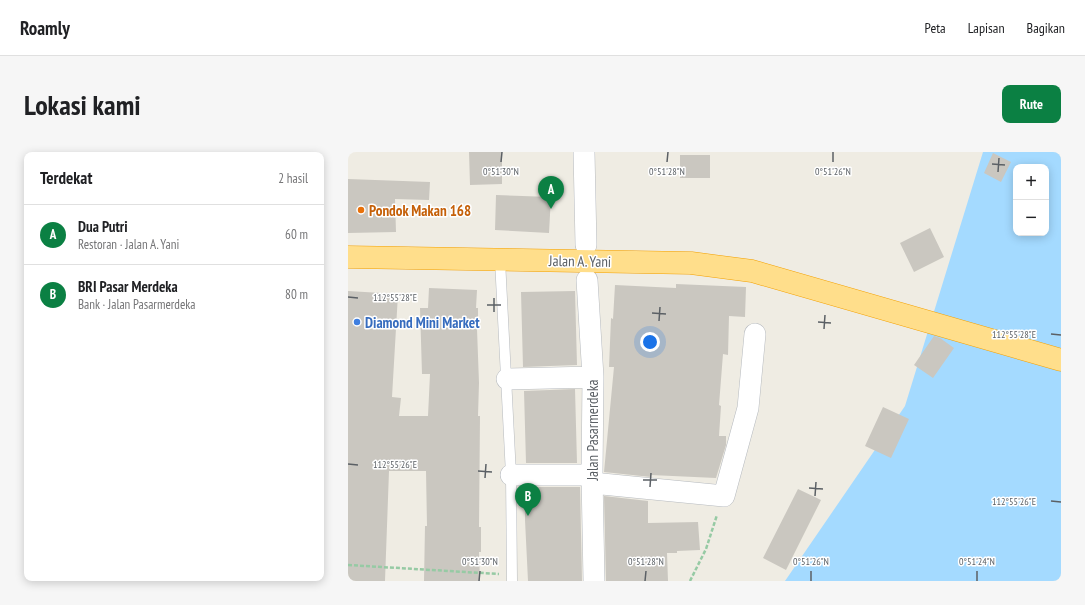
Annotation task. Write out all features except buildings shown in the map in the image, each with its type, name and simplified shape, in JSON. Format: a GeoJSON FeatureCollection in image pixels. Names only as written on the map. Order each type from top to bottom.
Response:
{"type":"FeatureCollection","features":[{"type":"Feature","properties":{"kind":"highway","name":"Jalan A. Yani"},"geometry":{"type":"LineString","coordinates":[[348,256],[691,263],[752,271],[1061,360]]}},
{"type":"Feature","properties":{"kind":"street"},"geometry":{"type":"LineString","coordinates":[[584,152],[586,245]]}},
{"type":"Feature","properties":{"kind":"street","name":"Jalan Pasarmerdeka"},"geometry":{"type":"LineString","coordinates":[[587,280],[592,377],[594,581]]}},
{"type":"Feature","properties":{"kind":"street"},"geometry":{"type":"LineString","coordinates":[[511,475],[592,479],[724,496],[748,408],[755,334]]}},
{"type":"Feature","properties":{"kind":"street"},"geometry":{"type":"LineString","coordinates":[[507,379],[592,377]]}},
{"type":"Feature","properties":{"kind":"lane"},"geometry":{"type":"LineString","coordinates":[[500,260],[511,475],[512,578]]}},
{"type":"Feature","properties":{"kind":"path"},"geometry":{"type":"LineString","coordinates":[[690,581],[706,549],[724,496]]}},
{"type":"Feature","properties":{"kind":"path"},"geometry":{"type":"LineString","coordinates":[[348,565],[512,578]]}},
{"type":"Feature","properties":{"kind":"water"},"geometry":{"type":"Polygon","coordinates":[[[983,152],[1061,152],[1061,581],[785,581],[905,406],[983,152]]]}},
{"type":"Feature","properties":{"kind":"place","name":"Dua Putri"},"geometry":{"type":"Point","coordinates":[551,209]}},
{"type":"Feature","properties":{"kind":"place","name":"Pondok Makan 168"},"geometry":{"type":"Point","coordinates":[361,210]}},
{"type":"Feature","properties":{"kind":"place","name":"Diamond Mini Market"},"geometry":{"type":"Point","coordinates":[357,322]}},
{"type":"Feature","properties":{"kind":"place","name":"BRI Pasar Merdeka"},"geometry":{"type":"Point","coordinates":[528,516]}}]}
